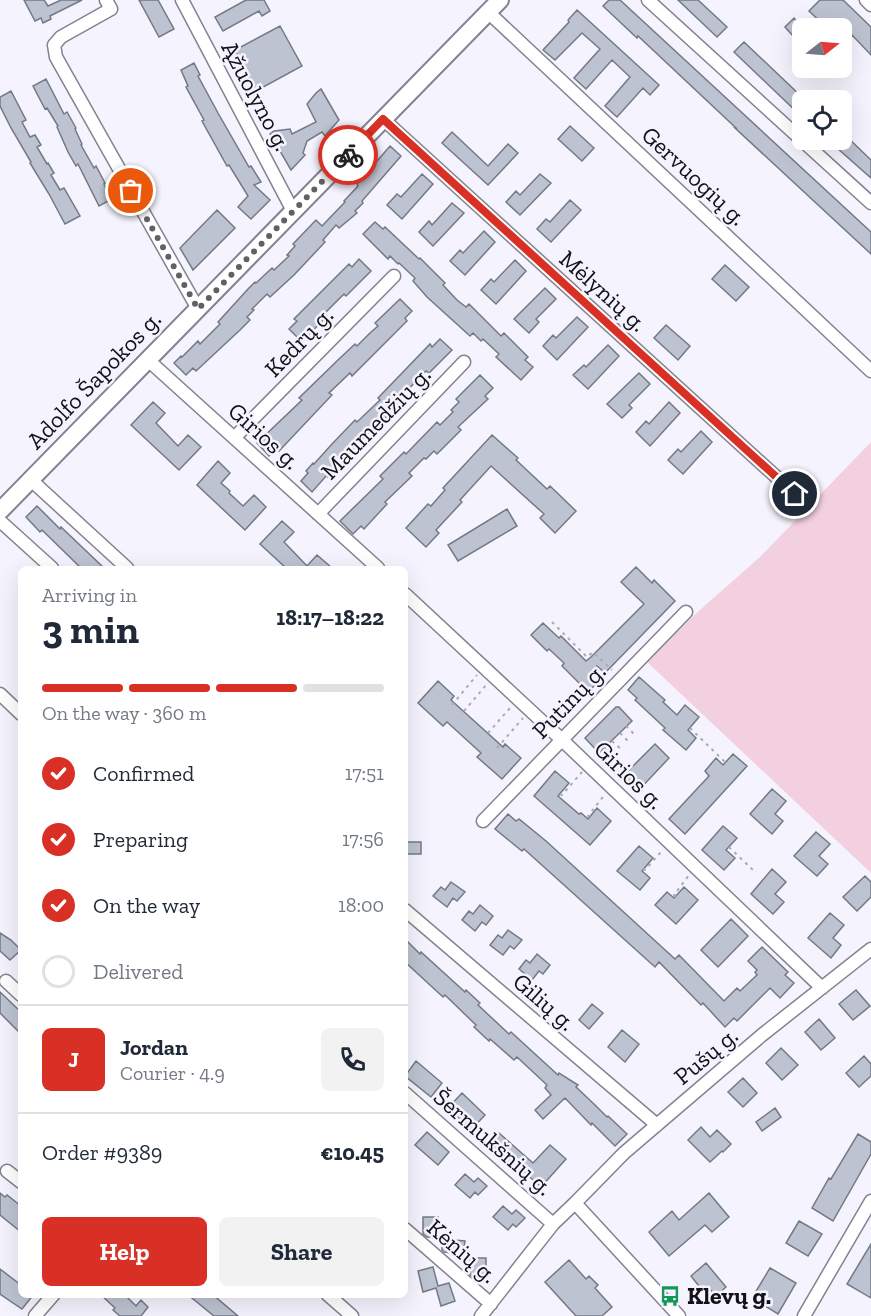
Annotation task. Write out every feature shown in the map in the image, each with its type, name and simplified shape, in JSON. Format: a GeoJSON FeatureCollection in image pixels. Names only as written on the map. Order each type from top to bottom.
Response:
{"type":"FeatureCollection","features":[{"type":"Feature","properties":{"kind":"street"},"geometry":{"type":"LineString","coordinates":[[106,0],[111,9],[61,37],[54,45],[56,57],[198,309]]}},
{"type":"Feature","properties":{"kind":"street","name":"Ąžuolyno g."},"geometry":{"type":"LineString","coordinates":[[182,0],[293,211]]}},
{"type":"Feature","properties":{"kind":"street"},"geometry":{"type":"LineString","coordinates":[[648,0],[871,203]]}},
{"type":"Feature","properties":{"kind":"street"},"geometry":{"type":"LineString","coordinates":[[866,0],[871,5]]}},
{"type":"Feature","properties":{"kind":"street","name":"Adolfo Šapokos g."},"geometry":{"type":"LineString","coordinates":[[0,511],[495,4]]}},
{"type":"Feature","properties":{"kind":"street","name":"Gervuogių g."},"geometry":{"type":"LineString","coordinates":[[495,4],[871,371]]}},
{"type":"Feature","properties":{"kind":"street","name":"Mėlynių g."},"geometry":{"type":"LineString","coordinates":[[383,119],[795,494]]}},
{"type":"Feature","properties":{"kind":"street","name":"Kedrų g."},"geometry":{"type":"LineString","coordinates":[[234,438],[393,276]]}},
{"type":"Feature","properties":{"kind":"street","name":"Girios g."},"geometry":{"type":"LineString","coordinates":[[148,360],[376,566]]}},
{"type":"Feature","properties":{"kind":"street","name":"Maumedžių g."},"geometry":{"type":"LineString","coordinates":[[318,514],[464,362]]}},
{"type":"Feature","properties":{"kind":"street"},"geometry":{"type":"LineString","coordinates":[[31,480],[125,566]]}},
{"type":"Feature","properties":{"kind":"street"},"geometry":{"type":"LineString","coordinates":[[0,521],[50,566]]}},
{"type":"Feature","properties":{"kind":"street","name":"Girios g."},"geometry":{"type":"LineString","coordinates":[[408,597],[822,988]]}},
{"type":"Feature","properties":{"kind":"street","name":"Putinų g."},"geometry":{"type":"LineString","coordinates":[[483,820],[686,612]]}},
{"type":"Feature","properties":{"kind":"street"},"geometry":{"type":"LineString","coordinates":[[0,694],[18,711]]}},
{"type":"Feature","properties":{"kind":"street","name":"Gilių g."},"geometry":{"type":"LineString","coordinates":[[408,913],[657,1125]]}},
{"type":"Feature","properties":{"kind":"street","name":"Pušų g."},"geometry":{"type":"LineString","coordinates":[[482,1316],[553,1224],[624,1153],[762,1035],[871,949]]}},
{"type":"Feature","properties":{"kind":"street"},"geometry":{"type":"LineString","coordinates":[[6,981],[18,992]]}},
{"type":"Feature","properties":{"kind":"street","name":"Šermukšnių g."},"geometry":{"type":"LineString","coordinates":[[408,1096],[553,1224]]}},
{"type":"Feature","properties":{"kind":"street"},"geometry":{"type":"LineString","coordinates":[[7,1171],[18,1180]]}},
{"type":"Feature","properties":{"kind":"street"},"geometry":{"type":"LineString","coordinates":[[804,1316],[871,1201]]}},
{"type":"Feature","properties":{"kind":"street"},"geometry":{"type":"LineString","coordinates":[[575,1203],[680,1316]]}},
{"type":"Feature","properties":{"kind":"street","name":"Kėnių g."},"geometry":{"type":"LineString","coordinates":[[408,1232],[491,1304]]}},
{"type":"Feature","properties":{"kind":"street"},"geometry":{"type":"LineString","coordinates":[[35,1316],[51,1298]]}},
{"type":"Feature","properties":{"kind":"street"},"geometry":{"type":"LineString","coordinates":[[332,1298],[352,1316]]}},
{"type":"Feature","properties":{"kind":"path"},"geometry":{"type":"LineString","coordinates":[[552,621],[587,657],[593,652],[620,679]]}},
{"type":"Feature","properties":{"kind":"path"},"geometry":{"type":"LineString","coordinates":[[452,705],[484,667]]}},
{"type":"Feature","properties":{"kind":"path"},"geometry":{"type":"LineString","coordinates":[[464,711],[494,676]]}},
{"type":"Feature","properties":{"kind":"path"},"geometry":{"type":"LineString","coordinates":[[488,733],[518,699]]}},
{"type":"Feature","properties":{"kind":"path"},"geometry":{"type":"LineString","coordinates":[[497,748],[530,710]]}},
{"type":"Feature","properties":{"kind":"path"},"geometry":{"type":"LineString","coordinates":[[626,726],[635,735]]}},
{"type":"Feature","properties":{"kind":"path"},"geometry":{"type":"LineString","coordinates":[[690,728],[725,762]]}},
{"type":"Feature","properties":{"kind":"path"},"geometry":{"type":"LineString","coordinates":[[620,733],[629,742]]}},
{"type":"Feature","properties":{"kind":"path"},"geometry":{"type":"LineString","coordinates":[[612,741],[622,750]]}},
{"type":"Feature","properties":{"kind":"path"},"geometry":{"type":"LineString","coordinates":[[604,748],[615,758]]}},
{"type":"Feature","properties":{"kind":"path"},"geometry":{"type":"LineString","coordinates":[[560,794],[562,795],[588,765]]}},
{"type":"Feature","properties":{"kind":"path"},"geometry":{"type":"LineString","coordinates":[[589,817],[611,787]]}},
{"type":"Feature","properties":{"kind":"path"},"geometry":{"type":"LineString","coordinates":[[643,869],[645,870],[670,843]]}},
{"type":"Feature","properties":{"kind":"path"},"geometry":{"type":"LineString","coordinates":[[729,847],[754,871]]}},
{"type":"Feature","properties":{"kind":"path"},"geometry":{"type":"LineString","coordinates":[[676,896],[674,895],[696,867]]}},
{"type":"Feature","properties":{"kind":"shaded area"},"geometry":{"type":"Polygon","coordinates":[[[871,442],[871,873],[646,661],[760,557],[871,442]]]}},
{"type":"Feature","properties":{"kind":"building"},"geometry":{"type":"Polygon","coordinates":[[[24,0],[44,0],[48,6],[61,0],[82,0],[50,16],[51,19],[43,23],[41,18],[35,21],[24,0]]]}},
{"type":"Feature","properties":{"kind":"building"},"geometry":{"type":"Polygon","coordinates":[[[139,0],[158,0],[174,29],[159,37],[139,0]]]}},
{"type":"Feature","properties":{"kind":"building"},"geometry":{"type":"Polygon","coordinates":[[[246,0],[264,0],[270,11],[262,16],[259,11],[223,31],[215,17],[246,0]]]}},
{"type":"Feature","properties":{"kind":"building"},"geometry":{"type":"Polygon","coordinates":[[[609,0],[620,0],[871,232],[871,254],[603,6],[609,0]]]}},
{"type":"Feature","properties":{"kind":"building"},"geometry":{"type":"Polygon","coordinates":[[[678,0],[698,0],[727,27],[717,37],[678,0]]]}},
{"type":"Feature","properties":{"kind":"building"},"geometry":{"type":"Polygon","coordinates":[[[820,0],[843,0],[871,27],[871,55],[852,35],[852,18],[816,18],[809,11],[820,0]]]}},
{"type":"Feature","properties":{"kind":"building"},"geometry":{"type":"Polygon","coordinates":[[[577,10],[659,85],[650,95],[643,88],[617,117],[605,106],[630,77],[612,60],[586,89],[574,78],[600,49],[582,33],[555,60],[543,50],[577,10]]]}},
{"type":"Feature","properties":{"kind":"building"},"geometry":{"type":"Polygon","coordinates":[[[792,20],[792,35],[785,27],[792,20]]]}},
{"type":"Feature","properties":{"kind":"building"},"geometry":{"type":"Polygon","coordinates":[[[280,26],[302,66],[256,91],[235,50],[280,26]]]}},
{"type":"Feature","properties":{"kind":"building"},"geometry":{"type":"Polygon","coordinates":[[[744,42],[795,90],[792,90],[792,107],[734,52],[744,42]]]}},
{"type":"Feature","properties":{"kind":"building"},"geometry":{"type":"Polygon","coordinates":[[[194,63],[200,75],[198,76],[218,113],[249,167],[251,166],[261,182],[254,185],[270,200],[251,219],[238,207],[248,196],[229,165],[227,166],[186,87],[188,86],[181,70],[194,63]]]}},
{"type":"Feature","properties":{"kind":"building"},"geometry":{"type":"Polygon","coordinates":[[[46,79],[64,114],[67,112],[76,128],[81,145],[94,168],[96,166],[112,199],[99,206],[78,164],[76,166],[68,152],[58,126],[47,108],[45,109],[33,86],[46,79]]]}},
{"type":"Feature","properties":{"kind":"building"},"geometry":{"type":"Polygon","coordinates":[[[321,89],[339,120],[325,136],[322,132],[307,141],[303,153],[305,155],[291,170],[270,134],[274,131],[290,129],[292,134],[316,122],[307,104],[321,89]]]}},
{"type":"Feature","properties":{"kind":"building"},"geometry":{"type":"Polygon","coordinates":[[[11,91],[26,120],[22,122],[30,137],[35,135],[41,145],[37,147],[54,173],[51,175],[60,190],[64,188],[80,216],[65,224],[0,106],[0,97],[11,91]]]}},
{"type":"Feature","properties":{"kind":"building"},"geometry":{"type":"Polygon","coordinates":[[[570,126],[594,148],[582,161],[558,139],[570,126]]]}},
{"type":"Feature","properties":{"kind":"building"},"geometry":{"type":"Polygon","coordinates":[[[452,132],[488,166],[508,144],[518,153],[488,185],[442,143],[452,132]]]}},
{"type":"Feature","properties":{"kind":"building"},"geometry":{"type":"Polygon","coordinates":[[[852,142],[871,160],[871,178],[839,150],[852,150],[852,142]]]}},
{"type":"Feature","properties":{"kind":"building"},"geometry":{"type":"Polygon","coordinates":[[[390,146],[401,156],[362,201],[363,203],[355,211],[357,213],[339,228],[336,225],[323,240],[325,242],[294,275],[270,297],[267,294],[252,309],[254,310],[247,317],[250,320],[196,371],[193,368],[186,375],[174,363],[198,341],[200,344],[220,324],[218,322],[255,282],[272,268],[274,270],[289,256],[287,255],[295,246],[293,244],[316,220],[322,226],[345,202],[358,186],[357,184],[390,146]]]}},
{"type":"Feature","properties":{"kind":"building"},"geometry":{"type":"Polygon","coordinates":[[[422,174],[433,184],[402,219],[387,205],[397,194],[401,197],[422,174]]]}},
{"type":"Feature","properties":{"kind":"building"},"geometry":{"type":"Polygon","coordinates":[[[540,174],[551,183],[520,215],[506,202],[516,191],[520,195],[540,174]]]}},
{"type":"Feature","properties":{"kind":"building"},"geometry":{"type":"Polygon","coordinates":[[[570,200],[581,210],[551,242],[537,229],[546,219],[550,222],[570,200]]]}},
{"type":"Feature","properties":{"kind":"building"},"geometry":{"type":"Polygon","coordinates":[[[452,203],[464,213],[433,246],[419,232],[429,221],[432,225],[452,203]]]}},
{"type":"Feature","properties":{"kind":"building"},"geometry":{"type":"Polygon","coordinates":[[[217,210],[235,228],[193,270],[180,248],[217,210]]]}},
{"type":"Feature","properties":{"kind":"building"},"geometry":{"type":"Polygon","coordinates":[[[375,222],[383,229],[385,227],[420,258],[445,283],[443,285],[457,300],[466,307],[469,304],[501,336],[504,333],[528,357],[525,360],[533,367],[521,380],[496,357],[499,354],[483,339],[481,341],[473,333],[470,336],[427,297],[413,281],[415,278],[390,256],[388,259],[363,234],[375,222]]]}},
{"type":"Feature","properties":{"kind":"building"},"geometry":{"type":"Polygon","coordinates":[[[484,231],[495,242],[465,275],[450,261],[460,250],[463,253],[484,231]]]}},
{"type":"Feature","properties":{"kind":"building"},"geometry":{"type":"Polygon","coordinates":[[[359,259],[371,271],[324,314],[327,316],[302,342],[289,329],[297,321],[294,319],[349,264],[352,267],[359,259]]]}},
{"type":"Feature","properties":{"kind":"building"},"geometry":{"type":"Polygon","coordinates":[[[515,260],[526,271],[496,304],[481,290],[491,279],[494,282],[515,260]]]}},
{"type":"Feature","properties":{"kind":"building"},"geometry":{"type":"Polygon","coordinates":[[[725,265],[749,287],[736,301],[712,279],[725,265]]]}},
{"type":"Feature","properties":{"kind":"building"},"geometry":{"type":"Polygon","coordinates":[[[545,288],[556,299],[536,319],[539,322],[529,333],[514,319],[545,288]]]}},
{"type":"Feature","properties":{"kind":"building"},"geometry":{"type":"Polygon","coordinates":[[[400,299],[412,311],[405,318],[407,321],[352,376],[350,373],[329,393],[332,395],[279,451],[277,448],[269,456],[257,443],[302,400],[299,398],[339,359],[378,326],[375,323],[400,299]]]}},
{"type":"Feature","properties":{"kind":"building"},"geometry":{"type":"Polygon","coordinates":[[[577,317],[588,327],[557,360],[543,346],[553,335],[556,338],[577,317]]]}},
{"type":"Feature","properties":{"kind":"building"},"geometry":{"type":"Polygon","coordinates":[[[666,325],[690,346],[678,360],[654,338],[666,325]]]}},
{"type":"Feature","properties":{"kind":"building"},"geometry":{"type":"Polygon","coordinates":[[[440,339],[452,350],[429,373],[426,371],[418,379],[404,394],[407,397],[354,448],[352,446],[334,467],[336,469],[328,477],[327,475],[312,492],[301,481],[308,473],[306,471],[355,420],[357,422],[380,400],[378,398],[430,344],[432,347],[440,339]]]}},
{"type":"Feature","properties":{"kind":"building"},"geometry":{"type":"Polygon","coordinates":[[[608,345],[619,356],[588,389],[573,375],[584,365],[586,367],[608,345]]]}},
{"type":"Feature","properties":{"kind":"building"},"geometry":{"type":"Polygon","coordinates":[[[639,373],[650,384],[629,405],[632,408],[622,418],[607,404],[639,373]]]}},
{"type":"Feature","properties":{"kind":"building"},"geometry":{"type":"Polygon","coordinates":[[[480,375],[493,388],[485,396],[488,399],[458,427],[461,430],[437,454],[434,451],[409,473],[412,476],[385,502],[387,504],[364,529],[361,526],[353,534],[340,521],[383,479],[380,476],[404,452],[406,454],[437,422],[440,425],[453,412],[451,410],[459,402],[456,399],[480,375]]]}},
{"type":"Feature","properties":{"kind":"building"},"geometry":{"type":"Polygon","coordinates":[[[153,402],[165,413],[156,423],[178,446],[188,435],[201,447],[179,470],[131,425],[153,402]]]}},
{"type":"Feature","properties":{"kind":"building"},"geometry":{"type":"Polygon","coordinates":[[[669,402],[680,413],[650,446],[636,432],[646,421],[649,424],[669,402]]]}},
{"type":"Feature","properties":{"kind":"building"},"geometry":{"type":"Polygon","coordinates":[[[701,431],[712,442],[683,474],[668,460],[678,449],[681,452],[701,431]]]}},
{"type":"Feature","properties":{"kind":"building"},"geometry":{"type":"Polygon","coordinates":[[[492,435],[518,458],[516,460],[547,489],[550,486],[576,511],[555,533],[540,518],[544,514],[491,466],[460,500],[462,502],[436,530],[439,533],[426,547],[406,528],[428,504],[431,506],[445,490],[443,488],[492,435]]]}},
{"type":"Feature","properties":{"kind":"building"},"geometry":{"type":"Polygon","coordinates":[[[218,461],[230,473],[221,483],[230,491],[229,493],[243,506],[254,495],[266,507],[245,530],[197,485],[218,461]]]}},
{"type":"Feature","properties":{"kind":"building"},"geometry":{"type":"Polygon","coordinates":[[[37,506],[102,566],[79,566],[26,517],[37,506]]]}},
{"type":"Feature","properties":{"kind":"building"},"geometry":{"type":"Polygon","coordinates":[[[507,509],[517,526],[458,561],[448,545],[507,509]]]}},
{"type":"Feature","properties":{"kind":"building"},"geometry":{"type":"Polygon","coordinates":[[[282,521],[294,532],[284,542],[307,566],[284,566],[260,544],[282,521]]]}},
{"type":"Feature","properties":{"kind":"building"},"geometry":{"type":"Polygon","coordinates":[[[317,555],[330,566],[307,566],[317,555]]]}},
{"type":"Feature","properties":{"kind":"building"},"geometry":{"type":"Polygon","coordinates":[[[636,567],[652,583],[654,580],[675,601],[605,673],[597,666],[588,676],[596,684],[588,692],[562,666],[564,663],[549,649],[547,651],[531,635],[543,623],[559,638],[561,636],[586,661],[644,604],[621,582],[636,567]]]}},
{"type":"Feature","properties":{"kind":"building"},"geometry":{"type":"Polygon","coordinates":[[[639,677],[665,700],[663,702],[677,715],[685,705],[699,717],[688,730],[696,738],[686,750],[663,730],[665,728],[635,700],[637,698],[628,690],[639,677]]]}},
{"type":"Feature","properties":{"kind":"building"},"geometry":{"type":"Polygon","coordinates":[[[438,681],[454,696],[451,700],[503,747],[505,744],[521,758],[502,779],[477,757],[481,753],[447,722],[443,726],[418,703],[438,681]]]}},
{"type":"Feature","properties":{"kind":"building"},"geometry":{"type":"Polygon","coordinates":[[[616,707],[619,707],[632,721],[599,753],[585,738],[616,707]]]}},
{"type":"Feature","properties":{"kind":"building"},"geometry":{"type":"Polygon","coordinates":[[[655,744],[669,758],[638,791],[623,776],[655,744]]]}},
{"type":"Feature","properties":{"kind":"building"},"geometry":{"type":"Polygon","coordinates":[[[733,754],[747,766],[685,834],[669,819],[709,776],[705,771],[716,758],[723,765],[733,754]]]}},
{"type":"Feature","properties":{"kind":"building"},"geometry":{"type":"Polygon","coordinates":[[[555,771],[569,783],[558,796],[588,819],[597,808],[611,821],[590,845],[534,796],[555,771]]]}},
{"type":"Feature","properties":{"kind":"building"},"geometry":{"type":"Polygon","coordinates":[[[772,789],[786,801],[775,814],[783,821],[772,834],[750,814],[772,789]]]}},
{"type":"Feature","properties":{"kind":"building"},"geometry":{"type":"Polygon","coordinates":[[[508,814],[516,821],[519,819],[546,841],[675,959],[679,955],[724,1001],[737,988],[740,991],[757,975],[755,972],[757,970],[748,961],[762,947],[788,972],[785,975],[794,983],[780,998],[770,988],[737,1021],[734,1018],[725,1027],[659,962],[655,967],[524,849],[522,851],[495,829],[508,814]]]}},
{"type":"Feature","properties":{"kind":"building"},"geometry":{"type":"Polygon","coordinates":[[[723,826],[737,838],[726,850],[735,858],[724,870],[702,850],[723,826]]]}},
{"type":"Feature","properties":{"kind":"building"},"geometry":{"type":"Polygon","coordinates":[[[816,832],[830,844],[819,856],[828,864],[817,876],[794,856],[816,832]]]}},
{"type":"Feature","properties":{"kind":"building"},"geometry":{"type":"Polygon","coordinates":[[[408,842],[421,842],[421,854],[408,854],[408,842]]]}},
{"type":"Feature","properties":{"kind":"building"},"geometry":{"type":"Polygon","coordinates":[[[639,846],[653,858],[642,871],[650,878],[640,890],[617,871],[639,846]]]}},
{"type":"Feature","properties":{"kind":"building"},"geometry":{"type":"Polygon","coordinates":[[[772,869],[786,882],[775,894],[784,902],[773,914],[751,894],[772,869]]]}},
{"type":"Feature","properties":{"kind":"building"},"geometry":{"type":"Polygon","coordinates":[[[865,876],[871,882],[871,897],[857,911],[843,897],[865,876]]]}},
{"type":"Feature","properties":{"kind":"building"},"geometry":{"type":"Polygon","coordinates":[[[451,882],[465,892],[457,901],[453,898],[447,907],[433,896],[441,887],[445,890],[451,882]]]}},
{"type":"Feature","properties":{"kind":"building"},"geometry":{"type":"Polygon","coordinates":[[[684,887],[698,900],[676,924],[655,905],[667,892],[674,898],[684,887]]]}},
{"type":"Feature","properties":{"kind":"building"},"geometry":{"type":"Polygon","coordinates":[[[480,905],[493,916],[486,925],[482,922],[475,931],[462,920],[469,911],[473,914],[480,905]]]}},
{"type":"Feature","properties":{"kind":"building"},"geometry":{"type":"Polygon","coordinates":[[[830,913],[844,925],[833,938],[841,945],[831,958],[808,938],[830,913]]]}},
{"type":"Feature","properties":{"kind":"building"},"geometry":{"type":"Polygon","coordinates":[[[731,919],[748,936],[718,967],[701,950],[731,919]]]}},
{"type":"Feature","properties":{"kind":"building"},"geometry":{"type":"Polygon","coordinates":[[[508,930],[522,940],[514,949],[510,946],[503,955],[490,945],[498,935],[502,938],[508,930]]]}},
{"type":"Feature","properties":{"kind":"building"},"geometry":{"type":"Polygon","coordinates":[[[0,933],[18,947],[18,953],[10,960],[0,951],[0,933]]]}},
{"type":"Feature","properties":{"kind":"building"},"geometry":{"type":"Polygon","coordinates":[[[408,942],[465,992],[466,990],[480,1003],[478,1005],[509,1034],[511,1032],[558,1075],[559,1073],[578,1085],[576,1087],[627,1134],[615,1146],[565,1098],[543,1119],[535,1110],[551,1095],[545,1088],[547,1085],[517,1057],[514,1060],[490,1039],[489,1041],[445,995],[443,997],[408,965],[408,942]]]}},
{"type":"Feature","properties":{"kind":"building"},"geometry":{"type":"Polygon","coordinates":[[[537,954],[550,965],[543,974],[539,971],[532,980],[519,969],[526,960],[530,963],[537,954]]]}},
{"type":"Feature","properties":{"kind":"building"},"geometry":{"type":"Polygon","coordinates":[[[856,990],[870,1006],[853,1020],[839,1004],[856,990]]]}},
{"type":"Feature","properties":{"kind":"building"},"geometry":{"type":"Polygon","coordinates":[[[0,992],[18,1009],[18,1031],[0,1013],[0,992]]]}},
{"type":"Feature","properties":{"kind":"building"},"geometry":{"type":"Polygon","coordinates":[[[592,1004],[603,1013],[589,1029],[579,1020],[592,1004]]]}},
{"type":"Feature","properties":{"kind":"building"},"geometry":{"type":"Polygon","coordinates":[[[819,1019],[835,1038],[821,1050],[805,1032],[819,1019]]]}},
{"type":"Feature","properties":{"kind":"building"},"geometry":{"type":"Polygon","coordinates":[[[622,1030],[639,1044],[625,1062],[608,1047],[622,1030]]]}},
{"type":"Feature","properties":{"kind":"building"},"geometry":{"type":"Polygon","coordinates":[[[781,1048],[798,1065],[782,1080],[766,1063],[781,1048]]]}},
{"type":"Feature","properties":{"kind":"building"},"geometry":{"type":"Polygon","coordinates":[[[864,1056],[871,1064],[871,1076],[859,1087],[846,1073],[864,1056]]]}},
{"type":"Feature","properties":{"kind":"building"},"geometry":{"type":"Polygon","coordinates":[[[416,1061],[442,1083],[431,1097],[408,1078],[408,1072],[416,1061]]]}},
{"type":"Feature","properties":{"kind":"building"},"geometry":{"type":"Polygon","coordinates":[[[743,1078],[757,1093],[743,1107],[728,1092],[743,1078]]]}},
{"type":"Feature","properties":{"kind":"building"},"geometry":{"type":"Polygon","coordinates":[[[462,1093],[485,1115],[471,1130],[448,1108],[462,1093]]]}},
{"type":"Feature","properties":{"kind":"building"},"geometry":{"type":"Polygon","coordinates":[[[775,1108],[781,1117],[762,1131],[756,1122],[775,1108]]]}},
{"type":"Feature","properties":{"kind":"building"},"geometry":{"type":"Polygon","coordinates":[[[701,1127],[710,1137],[717,1130],[731,1144],[710,1162],[688,1140],[701,1127]]]}},
{"type":"Feature","properties":{"kind":"building"},"geometry":{"type":"Polygon","coordinates":[[[427,1132],[449,1152],[438,1165],[415,1145],[427,1132]]]}},
{"type":"Feature","properties":{"kind":"building"},"geometry":{"type":"Polygon","coordinates":[[[499,1133],[533,1163],[550,1145],[566,1159],[541,1187],[513,1162],[509,1166],[487,1147],[499,1133]]]}},
{"type":"Feature","properties":{"kind":"building"},"geometry":{"type":"Polygon","coordinates":[[[858,1134],[871,1142],[871,1154],[833,1221],[812,1208],[858,1134]]]}},
{"type":"Feature","properties":{"kind":"building"},"geometry":{"type":"Polygon","coordinates":[[[465,1174],[474,1182],[478,1178],[487,1186],[478,1195],[475,1192],[470,1198],[455,1185],[465,1174]]]}},
{"type":"Feature","properties":{"kind":"building"},"geometry":{"type":"Polygon","coordinates":[[[0,1193],[5,1197],[7,1195],[18,1204],[18,1230],[0,1215],[0,1193]]]}},
{"type":"Feature","properties":{"kind":"building"},"geometry":{"type":"Polygon","coordinates":[[[709,1193],[729,1217],[712,1232],[705,1225],[669,1256],[649,1232],[672,1211],[679,1220],[709,1193]]]}},
{"type":"Feature","properties":{"kind":"building"},"geometry":{"type":"Polygon","coordinates":[[[503,1206],[512,1214],[516,1210],[525,1218],[516,1227],[513,1224],[508,1230],[493,1217],[503,1206]]]}},
{"type":"Feature","properties":{"kind":"building"},"geometry":{"type":"Polygon","coordinates":[[[423,1217],[438,1217],[438,1237],[427,1237],[423,1234],[423,1217]]]}},
{"type":"Feature","properties":{"kind":"building"},"geometry":{"type":"Polygon","coordinates":[[[799,1221],[822,1234],[808,1256],[786,1243],[799,1221]]]}},
{"type":"Feature","properties":{"kind":"building"},"geometry":{"type":"Polygon","coordinates":[[[442,1239],[465,1241],[463,1254],[444,1252],[442,1239]]]}},
{"type":"Feature","properties":{"kind":"building"},"geometry":{"type":"Polygon","coordinates":[[[871,1244],[871,1298],[847,1284],[871,1244]]]}},
{"type":"Feature","properties":{"kind":"building"},"geometry":{"type":"Polygon","coordinates":[[[470,1258],[486,1258],[486,1278],[474,1278],[470,1275],[470,1258]]]}},
{"type":"Feature","properties":{"kind":"building"},"geometry":{"type":"Polygon","coordinates":[[[569,1260],[586,1279],[589,1276],[598,1285],[595,1288],[612,1307],[602,1316],[576,1316],[545,1282],[569,1260]]]}},
{"type":"Feature","properties":{"kind":"building"},"geometry":{"type":"Polygon","coordinates":[[[706,1263],[726,1287],[716,1296],[707,1286],[702,1290],[691,1276],[706,1263]]]}},
{"type":"Feature","properties":{"kind":"building"},"geometry":{"type":"Polygon","coordinates":[[[433,1267],[438,1286],[449,1283],[455,1301],[441,1306],[436,1288],[423,1292],[418,1271],[433,1267]]]}},
{"type":"Feature","properties":{"kind":"building"},"geometry":{"type":"Polygon","coordinates":[[[770,1268],[796,1283],[778,1314],[752,1298],[770,1268]]]}},
{"type":"Feature","properties":{"kind":"building"},"geometry":{"type":"Polygon","coordinates":[[[0,1269],[18,1283],[18,1298],[31,1298],[22,1309],[0,1294],[0,1269]]]}},
{"type":"Feature","properties":{"kind":"building"},"geometry":{"type":"Polygon","coordinates":[[[104,1298],[128,1298],[136,1306],[141,1300],[148,1307],[141,1316],[120,1316],[113,1310],[115,1308],[104,1298]]]}},
{"type":"Feature","properties":{"kind":"building"},"geometry":{"type":"Polygon","coordinates":[[[192,1298],[217,1298],[238,1316],[214,1316],[192,1298]]]}},
{"type":"Feature","properties":{"kind":"way so far"},"geometry":{"type":"LineString","coordinates":[[131,191],[198,309],[348,155]]}},
{"type":"Feature","properties":{"kind":"place","name":"Klevų g."},"geometry":{"type":"Point","coordinates":[670,1296]}},
{"type":"Feature","properties":{"kind":"route"},"geometry":{"type":"LineString","coordinates":[[348,155],[383,119],[795,494]]}}]}
